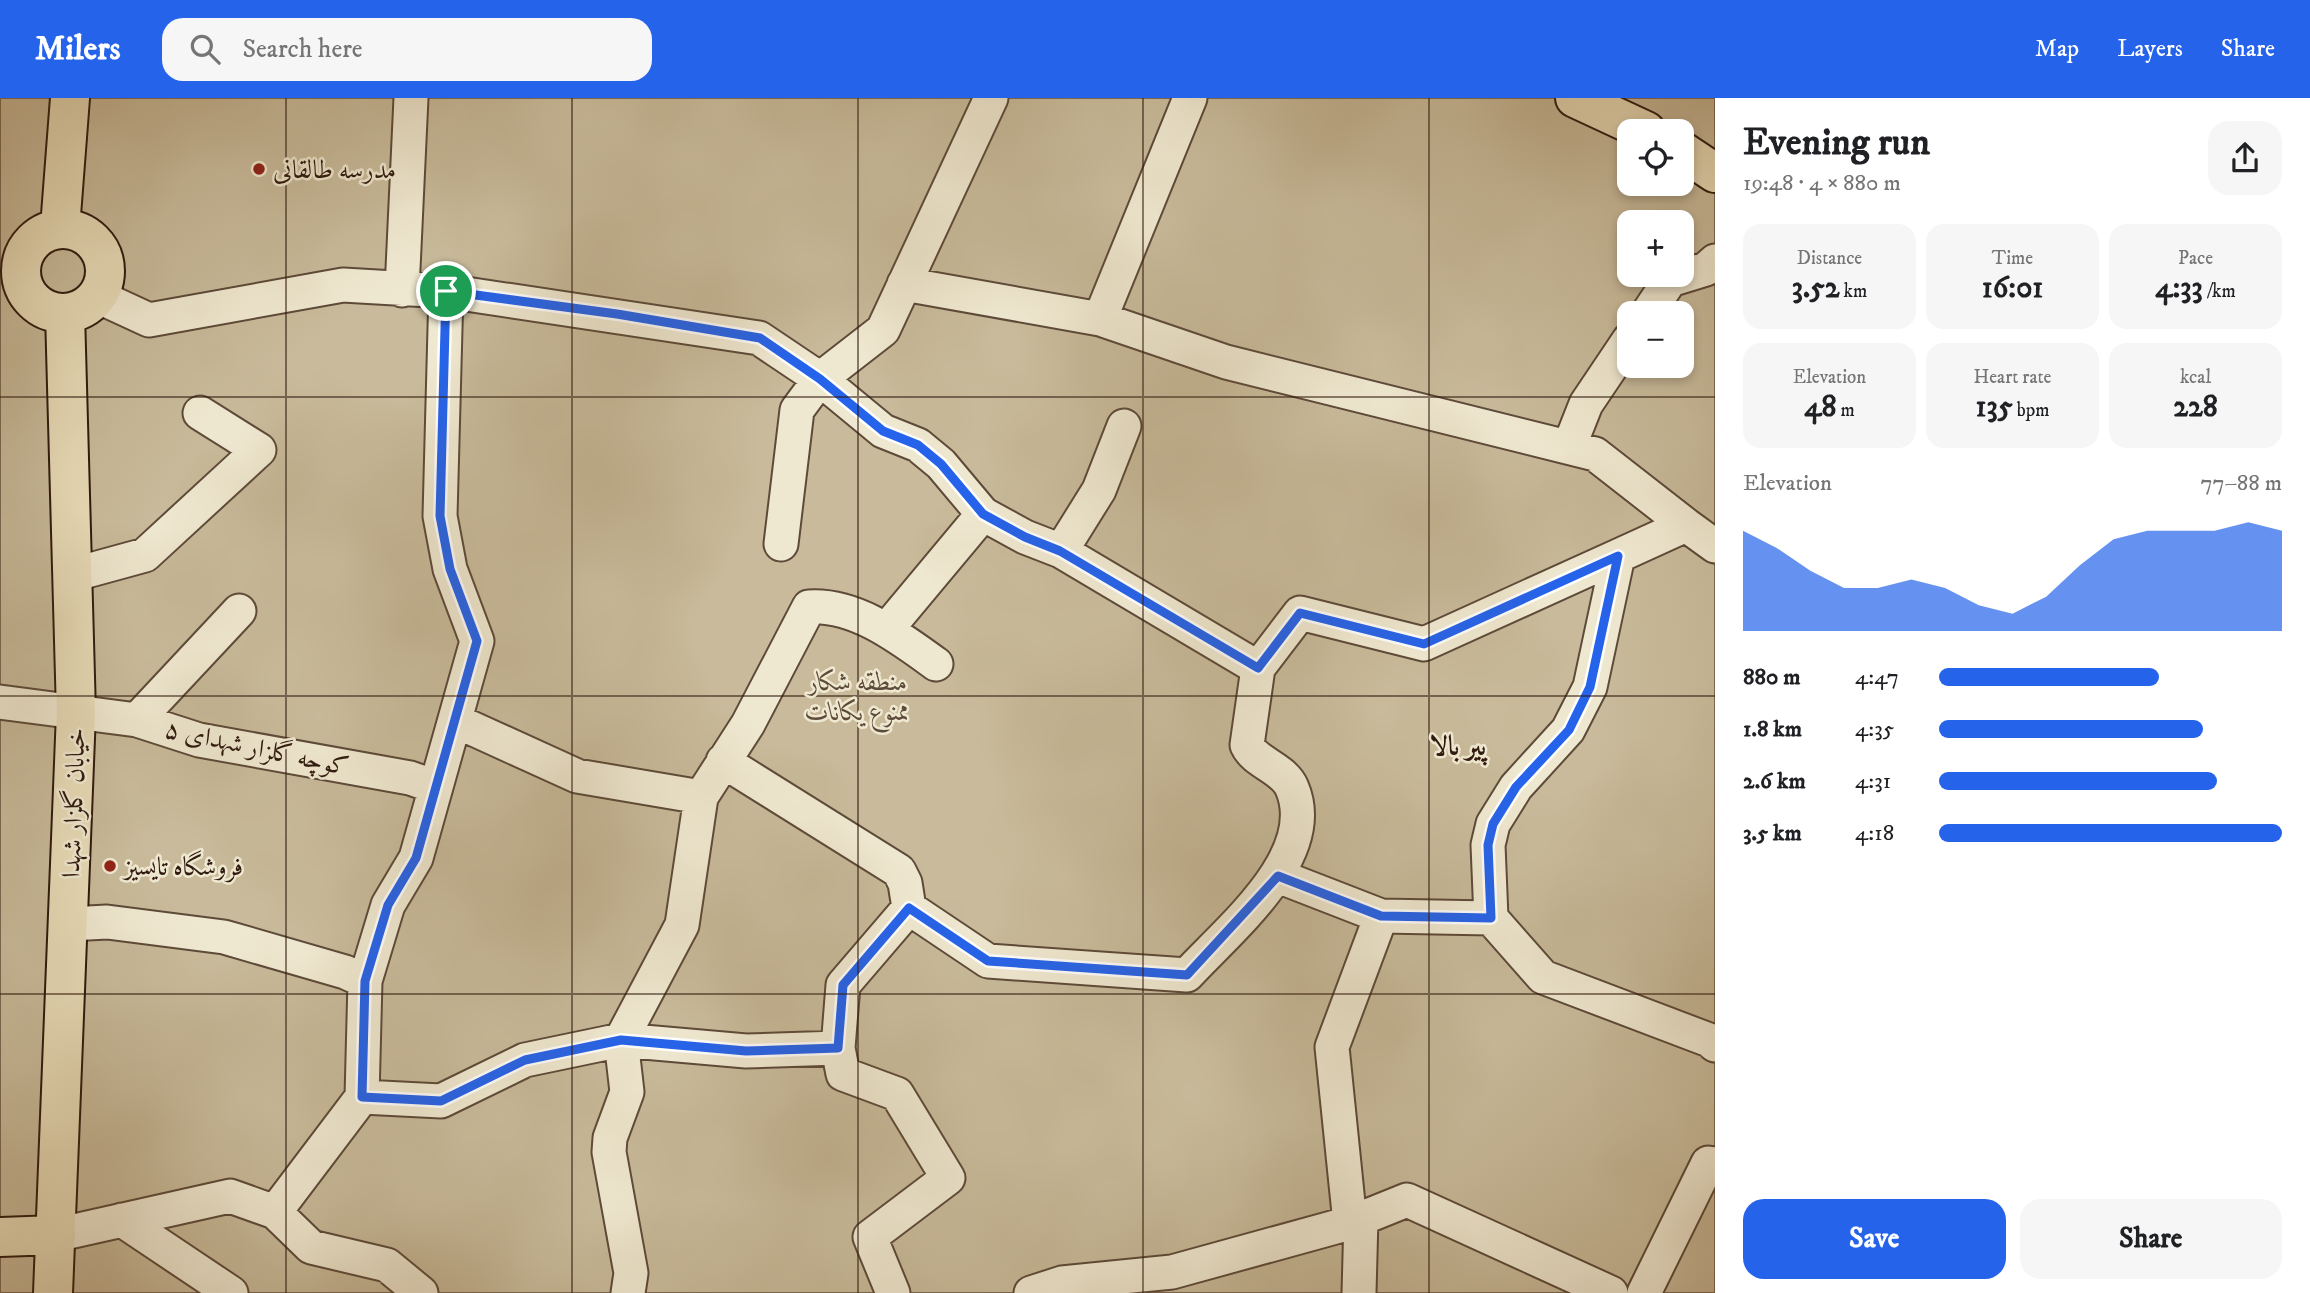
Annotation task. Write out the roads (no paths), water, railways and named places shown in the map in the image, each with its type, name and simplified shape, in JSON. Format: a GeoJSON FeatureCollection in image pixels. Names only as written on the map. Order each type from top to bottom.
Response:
{"type":"FeatureCollection","features":[{"type":"Feature","properties":{"kind":"main road"},"geometry":{"type":"LineString","coordinates":[[60,228],[70,98]]}},
{"type":"Feature","properties":{"kind":"main road"},"geometry":{"type":"LineString","coordinates":[[1575,98],[1620,119]]}},
{"type":"Feature","properties":{"kind":"main road"},"geometry":{"type":"LineString","coordinates":[[1694,159],[1715,173]]}},
{"type":"Feature","properties":{"kind":"main road"},"geometry":{"type":"LineString","coordinates":[[60,228],[74,229],[97,245],[106,270],[81,305],[41,307],[31,299],[10,260],[35,239],[60,228]]}},
{"type":"Feature","properties":{"kind":"main road","name":"خیابان گلزار شهدا"},"geometry":{"type":"LineString","coordinates":[[53,1293],[76,713],[72,575],[81,305]]}},
{"type":"Feature","properties":{"kind":"main road"},"geometry":{"type":"LineString","coordinates":[[0,1237],[56,1235]]}},
{"type":"Feature","properties":{"kind":"street"},"geometry":{"type":"LineString","coordinates":[[402,290],[411,98]]}},
{"type":"Feature","properties":{"kind":"street"},"geometry":{"type":"LineString","coordinates":[[781,544],[797,410],[820,379],[883,330],[991,98]]}},
{"type":"Feature","properties":{"kind":"street"},"geometry":{"type":"LineString","coordinates":[[1100,319],[1190,98]]}},
{"type":"Feature","properties":{"kind":"street"},"geometry":{"type":"LineString","coordinates":[[1656,301],[1670,280],[1706,269],[1715,261]]}},
{"type":"Feature","properties":{"kind":"street"},"geometry":{"type":"LineString","coordinates":[[904,284],[1100,319],[1226,362],[1595,454],[1715,546]]}},
{"type":"Feature","properties":{"kind":"street"},"geometry":{"type":"LineString","coordinates":[[81,305],[149,320],[343,285],[446,291],[617,314],[760,338],[820,379],[883,431],[918,445],[941,464],[983,514],[1025,537],[1060,551],[1258,668]]}},
{"type":"Feature","properties":{"kind":"street"},"geometry":{"type":"LineString","coordinates":[[275,1212],[362,1097],[365,981],[388,905],[416,858],[477,641],[450,569],[440,516],[446,291]]}},
{"type":"Feature","properties":{"kind":"street"},"geometry":{"type":"LineString","coordinates":[[1569,447],[1586,404],[1617,358]]}},
{"type":"Feature","properties":{"kind":"street"},"geometry":{"type":"LineString","coordinates":[[72,575],[145,555],[259,450],[200,413]]}},
{"type":"Feature","properties":{"kind":"street"},"geometry":{"type":"LineString","coordinates":[[1060,551],[1099,490],[1112,451],[1125,426]]}},
{"type":"Feature","properties":{"kind":"street"},"geometry":{"type":"LineString","coordinates":[[887,629],[983,514]]}},
{"type":"Feature","properties":{"kind":"street"},"geometry":{"type":"LineString","coordinates":[[723,761],[899,871],[905,884],[909,908],[988,961],[1187,975],[1278,876],[1294,838],[1299,810],[1291,785],[1265,760],[1251,753],[1247,745],[1258,668],[1300,613],[1424,644],[1686,525]]}},
{"type":"Feature","properties":{"kind":"street"},"geometry":{"type":"LineString","coordinates":[[1618,556],[1590,687],[1569,730],[1516,787],[1493,824],[1488,845],[1491,918],[1543,977],[1709,1040],[1715,1045]]}},
{"type":"Feature","properties":{"kind":"street"},"geometry":{"type":"LineString","coordinates":[[628,1293],[631,1273],[609,1152],[610,1139],[627,1092],[621,1040],[682,925],[701,797],[748,724],[809,607],[824,606],[887,629],[936,664]]}},
{"type":"Feature","properties":{"kind":"street"},"geometry":{"type":"LineString","coordinates":[[137,720],[239,611]]}},
{"type":"Feature","properties":{"kind":"street","name":"کوچه گلزار شهدای ۵"},"geometry":{"type":"LineString","coordinates":[[0,702],[137,720],[199,740],[410,778],[436,787]]}},
{"type":"Feature","properties":{"kind":"street"},"geometry":{"type":"LineString","coordinates":[[456,721],[577,776],[701,797]]}},
{"type":"Feature","properties":{"kind":"street"},"geometry":{"type":"LineString","coordinates":[[1278,876],[1381,916],[1491,918]]}},
{"type":"Feature","properties":{"kind":"street"},"geometry":{"type":"LineString","coordinates":[[893,1293],[870,1237],[948,1178],[897,1094],[843,1074],[838,1048],[843,985],[909,908]]}},
{"type":"Feature","properties":{"kind":"street"},"geometry":{"type":"LineString","coordinates":[[1359,1293],[1356,1221],[1332,1047],[1381,916]]}},
{"type":"Feature","properties":{"kind":"street"},"geometry":{"type":"LineString","coordinates":[[69,924],[107,922],[223,937],[345,972],[365,981]]}},
{"type":"Feature","properties":{"kind":"street"},"geometry":{"type":"LineString","coordinates":[[362,1097],[441,1101],[525,1060],[621,1040],[746,1051],[838,1048]]}},
{"type":"Feature","properties":{"kind":"street"},"geometry":{"type":"LineString","coordinates":[[1644,1293],[1708,1163],[1715,1164]]}},
{"type":"Feature","properties":{"kind":"street"},"geometry":{"type":"LineString","coordinates":[[56,1235],[230,1196],[275,1212],[311,1247],[387,1265],[421,1293]]}},
{"type":"Feature","properties":{"kind":"street"},"geometry":{"type":"LineString","coordinates":[[1031,1293],[1062,1283],[1172,1272],[1356,1221],[1407,1200],[1611,1293]]}},
{"type":"Feature","properties":{"kind":"street"},"geometry":{"type":"LineString","coordinates":[[122,1220],[231,1293]]}},
{"type":"Feature","properties":{"kind":"place","name":"مدرسه طالقانی"},"geometry":{"type":"Point","coordinates":[259,169]}},
{"type":"Feature","properties":{"kind":"place","name":"فروشگاه تایسیز"},"geometry":{"type":"Point","coordinates":[110,866]}},
{"type":"Feature","properties":{"kind":"district","name":"پیر بالا"},"geometry":{"type":"Point","coordinates":[1458,745]}},
{"type":"Feature","properties":{"kind":"park label","name":"منطقه شکار ممنوع یکانات"},"geometry":{"type":"Point","coordinates":[858,696]}}]}
